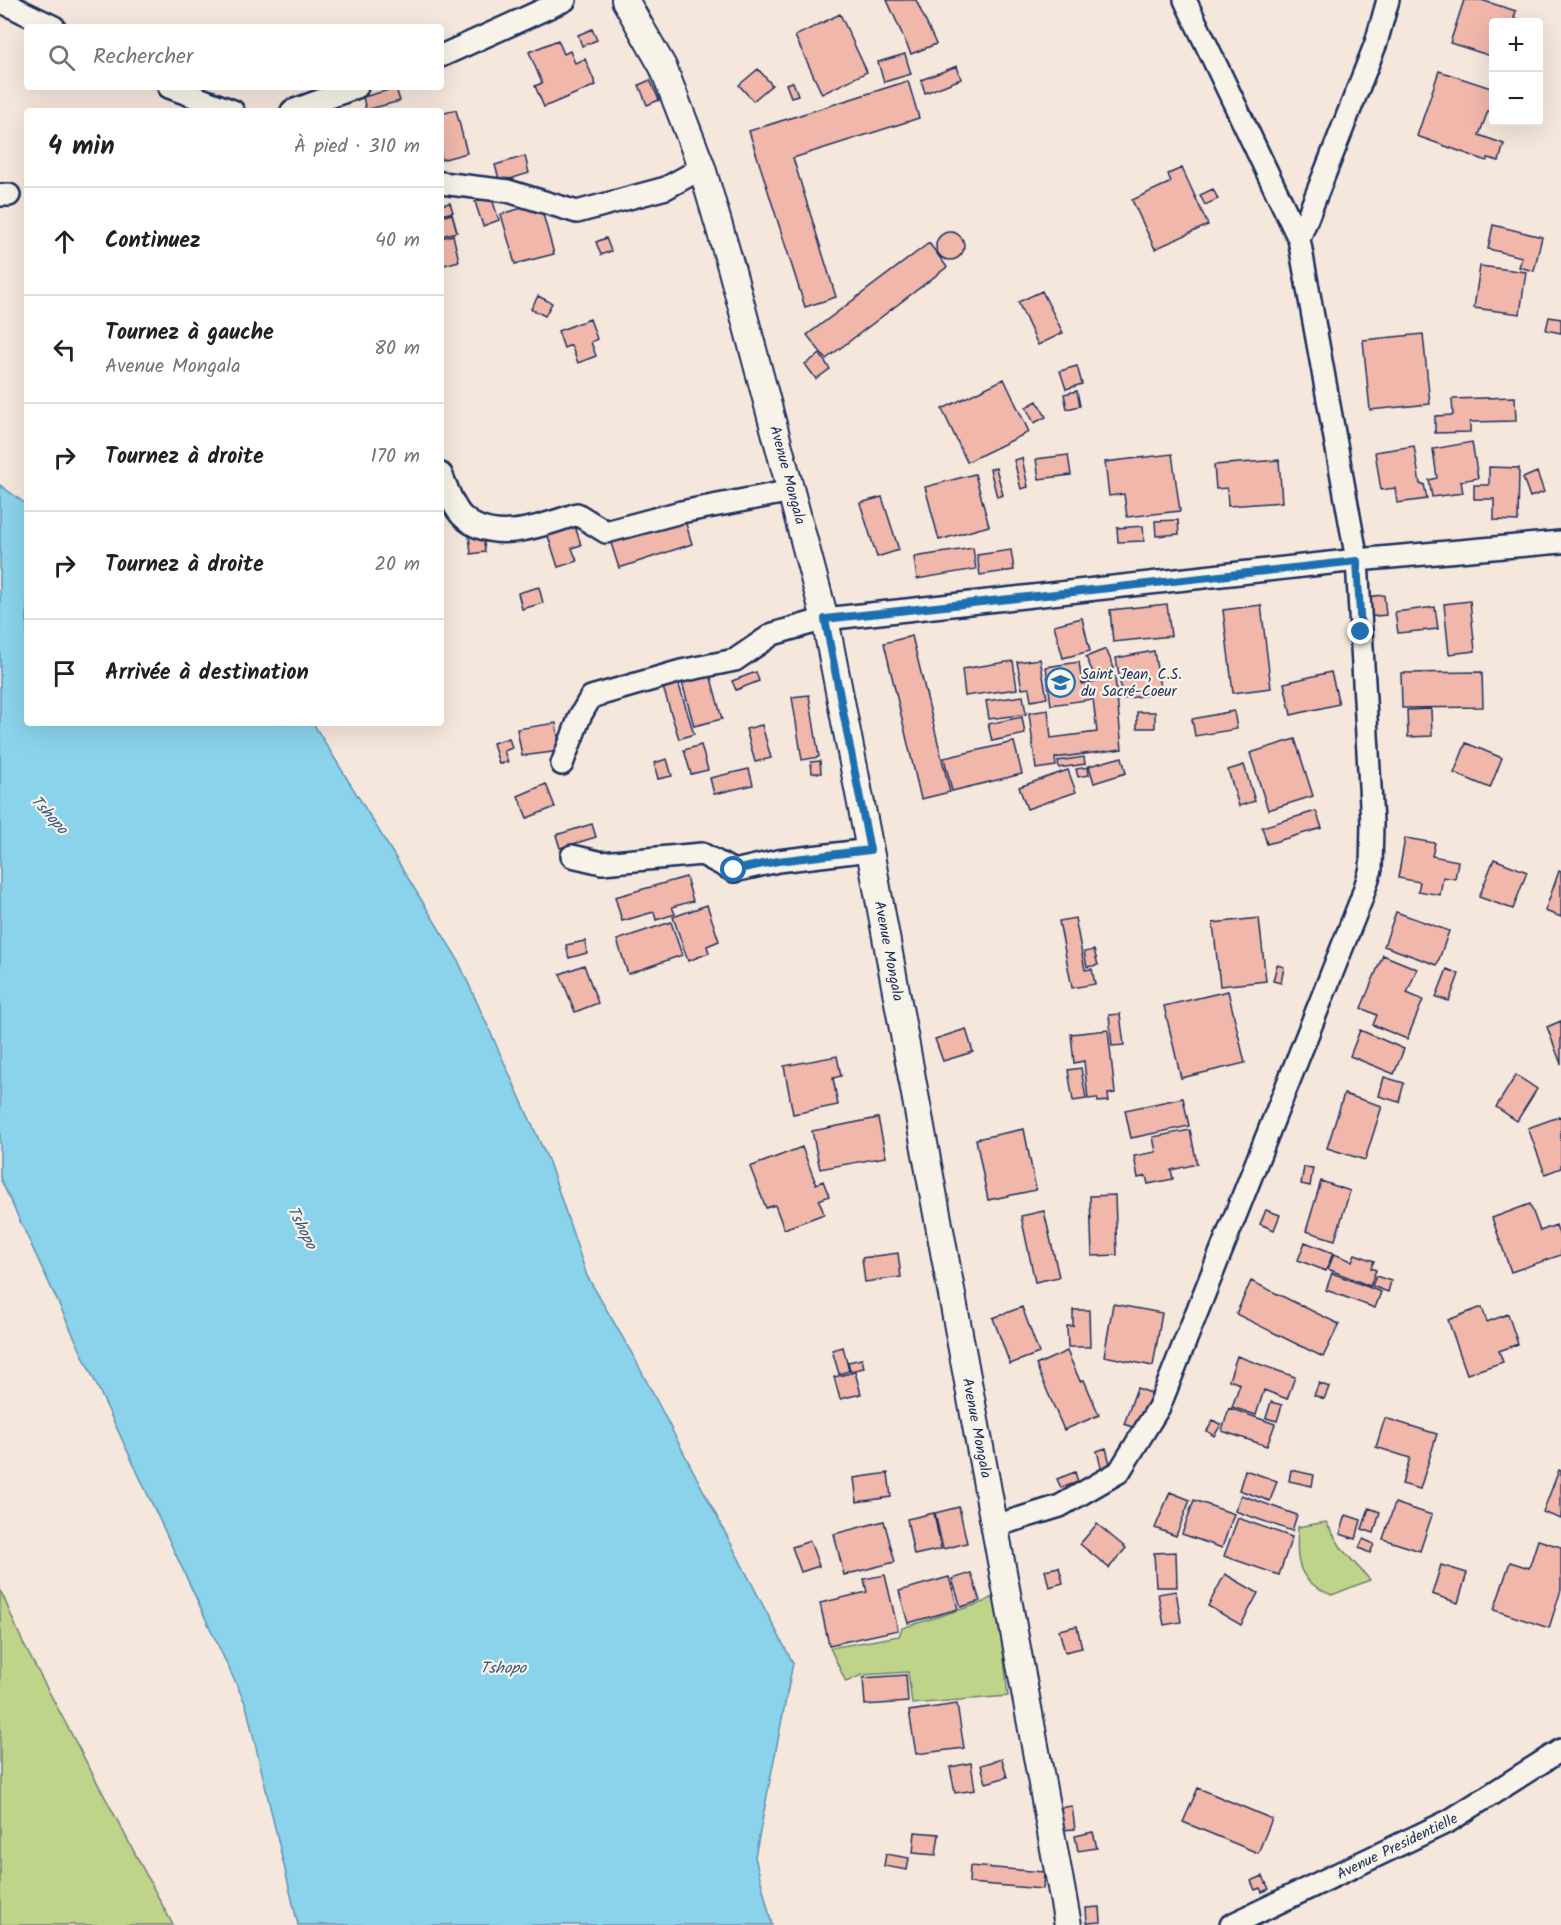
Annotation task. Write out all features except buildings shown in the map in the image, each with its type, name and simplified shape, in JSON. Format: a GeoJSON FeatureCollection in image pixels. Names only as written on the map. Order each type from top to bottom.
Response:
{"type":"FeatureCollection","features":[{"type":"Feature","properties":{"kind":"street"},"geometry":{"type":"LineString","coordinates":[[444,55],[565,0]]}},
{"type":"Feature","properties":{"kind":"street","name":"Avenue Mongala"},"geometry":{"type":"LineString","coordinates":[[625,0],[663,67],[702,168],[792,491],[825,619],[870,850],[1068,1925]]}},
{"type":"Feature","properties":{"kind":"street"},"geometry":{"type":"LineString","coordinates":[[995,1526],[1060,1506],[1119,1472],[1159,1407],[1361,900],[1371,869],[1372,822],[1357,561],[1299,239],[1185,0]]}},
{"type":"Feature","properties":{"kind":"street"},"geometry":{"type":"LineString","coordinates":[[1299,239],[1376,43],[1388,0]]}},
{"type":"Feature","properties":{"kind":"street"},"geometry":{"type":"LineString","coordinates":[[0,1],[48,24]]}},
{"type":"Feature","properties":{"kind":"street"},"geometry":{"type":"LineString","coordinates":[[177,90],[225,108]]}},
{"type":"Feature","properties":{"kind":"street"},"geometry":{"type":"LineString","coordinates":[[300,108],[349,90]]}},
{"type":"Feature","properties":{"kind":"street"},"geometry":{"type":"LineString","coordinates":[[444,183],[508,191],[577,212],[666,188],[702,168]]}},
{"type":"Feature","properties":{"kind":"street"},"geometry":{"type":"LineString","coordinates":[[444,480],[460,514],[469,522],[484,528],[509,531],[534,528],[577,514],[606,532],[681,512],[792,491]]}},
{"type":"Feature","properties":{"kind":"street"},"geometry":{"type":"LineString","coordinates":[[562,764],[580,716],[591,697],[681,670],[735,660],[773,634],[825,619],[1357,561],[1561,542]]}},
{"type":"Feature","properties":{"kind":"street"},"geometry":{"type":"LineString","coordinates":[[572,856],[602,863],[702,854],[734,870],[778,861],[870,850]]}},
{"type":"Feature","properties":{"kind":"street","name":"Avenue Presidentielle"},"geometry":{"type":"LineString","coordinates":[[1231,1925],[1449,1821],[1560,1750]]}},
{"type":"Feature","properties":{"kind":"green space"},"geometry":{"type":"Polygon","coordinates":[[[1326,1522],[1342,1549],[1370,1580],[1332,1595],[1311,1583],[1305,1576],[1298,1560],[1297,1550],[1298,1527],[1326,1522]]]}},
{"type":"Feature","properties":{"kind":"green space"},"geometry":{"type":"Polygon","coordinates":[[[0,1589],[23,1643],[173,1925],[0,1925],[0,1589]]]}},
{"type":"Feature","properties":{"kind":"green space"},"geometry":{"type":"Polygon","coordinates":[[[997,1594],[1008,1696],[912,1704],[908,1672],[862,1675],[846,1682],[830,1648],[899,1636],[902,1628],[984,1602],[997,1594]]]}},
{"type":"Feature","properties":{"kind":"water","name":"Tshopo"},"geometry":{"type":"Polygon","coordinates":[[[0,485],[24,503],[24,726],[315,726],[457,958],[549,1162],[587,1276],[634,1357],[793,1663],[755,1857],[772,1925],[298,1925],[246,1705],[0,1178],[0,485]]]}},
{"type":"Feature","properties":{"kind":"place","name":"Saint Jean, C.S. du Sacré-Coeur"},"geometry":{"type":"Point","coordinates":[1060,683]}},
{"type":"Feature","properties":{"kind":"route"},"geometry":{"type":"LineString","coordinates":[[734,870],[778,861],[870,850],[825,619],[1357,561],[1361,632]]}}]}
